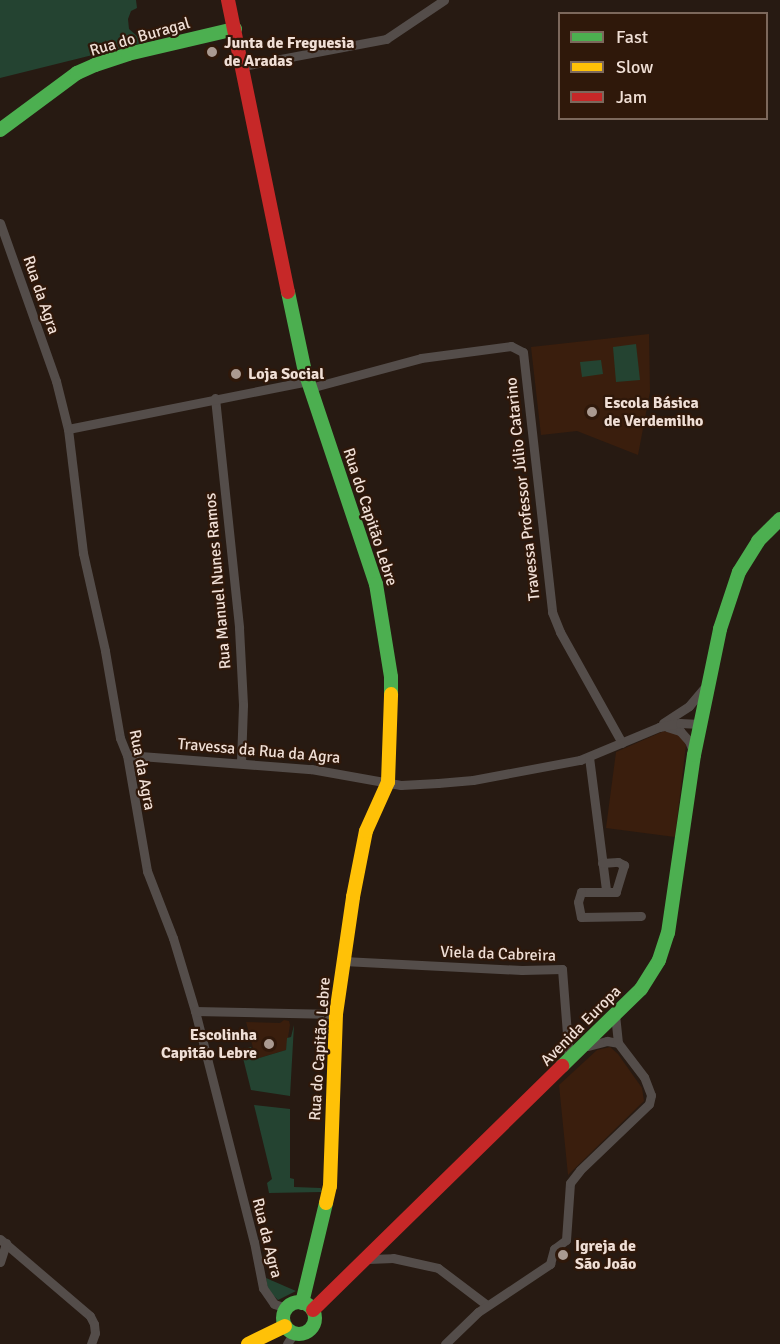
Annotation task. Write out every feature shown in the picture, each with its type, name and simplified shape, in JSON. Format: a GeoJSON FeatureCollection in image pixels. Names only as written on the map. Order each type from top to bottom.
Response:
{"type":"FeatureCollection","features":[{"type":"Feature","properties":{"kind":"main road","name":"Rua do Capitão Lebre"},"geometry":{"type":"LineString","coordinates":[[228,0],[309,385],[376,584],[391,676],[388,782],[366,831],[343,961],[336,1014],[330,1186],[307,1306]]}},
{"type":"Feature","properties":{"kind":"main road","name":"Rua do Buragal"},"geometry":{"type":"LineString","coordinates":[[0,130],[86,69],[128,54],[235,29]]}},
{"type":"Feature","properties":{"kind":"main road","name":"Avenida Europa"},"geometry":{"type":"LineString","coordinates":[[307,1306],[368,1259],[641,989],[659,960],[668,933],[694,755],[720,629],[739,572],[758,541],[780,519]]}},
{"type":"Feature","properties":{"kind":"main road","name":"Avenida Europa"},"geometry":{"type":"LineString","coordinates":[[248,1344],[289,1334],[304,1334],[312,1328],[315,1319],[307,1306],[295,1303],[287,1308]]}},
{"type":"Feature","properties":{"kind":"main road"},"geometry":{"type":"LineString","coordinates":[[287,1308],[284,1317],[289,1334]]}},
{"type":"Feature","properties":{"kind":"street"},"geometry":{"type":"LineString","coordinates":[[243,66],[386,39],[444,0]]}},
{"type":"Feature","properties":{"kind":"street","name":"Rua da Agra"},"geometry":{"type":"LineString","coordinates":[[0,223],[56,381],[68,429],[83,553],[105,651],[120,738],[127,755],[147,871],[173,938],[195,1011],[254,1242],[263,1288],[274,1304],[287,1308]]}},
{"type":"Feature","properties":{"kind":"street","name":"Travessa Professor Júlio Catarino"},"geometry":{"type":"LineString","coordinates":[[309,385],[436,355],[511,346],[523,352],[552,612],[560,632],[622,743]]}},
{"type":"Feature","properties":{"kind":"street"},"geometry":{"type":"LineString","coordinates":[[68,429],[215,398],[309,385]]}},
{"type":"Feature","properties":{"kind":"street","name":"Rua Manuel Nunes Ramos"},"geometry":{"type":"LineString","coordinates":[[215,398],[239,628],[243,705],[241,762]]}},
{"type":"Feature","properties":{"kind":"street"},"geometry":{"type":"LineString","coordinates":[[659,727],[699,697],[710,678]]}},
{"type":"Feature","properties":{"kind":"street"},"geometry":{"type":"LineString","coordinates":[[679,714],[700,724]]}},
{"type":"Feature","properties":{"kind":"street"},"geometry":{"type":"LineString","coordinates":[[659,727],[680,723],[700,724]]}},
{"type":"Feature","properties":{"kind":"street"},"geometry":{"type":"LineString","coordinates":[[659,727],[680,731],[689,741],[694,755]]}},
{"type":"Feature","properties":{"kind":"street","name":"Travessa da Rua da Agra"},"geometry":{"type":"LineString","coordinates":[[127,755],[241,762],[343,773],[401,785],[473,780],[589,757],[659,727]]}},
{"type":"Feature","properties":{"kind":"street"},"geometry":{"type":"LineString","coordinates":[[589,757],[606,890]]}},
{"type":"Feature","properties":{"kind":"street"},"geometry":{"type":"LineString","coordinates":[[602,863],[618,862],[624,865],[616,892],[606,890],[581,892],[578,902],[581,917],[640,916]]}},
{"type":"Feature","properties":{"kind":"street","name":"Viela da Cabreira"},"geometry":{"type":"LineString","coordinates":[[343,961],[512,969],[562,969],[569,1061]]}},
{"type":"Feature","properties":{"kind":"street"},"geometry":{"type":"LineString","coordinates":[[195,1011],[336,1014]]}},
{"type":"Feature","properties":{"kind":"street"},"geometry":{"type":"LineString","coordinates":[[445,1344],[487,1305],[550,1264],[554,1249],[566,1240],[570,1183],[580,1170],[649,1104],[651,1095],[644,1077],[618,1043],[615,1015]]}},
{"type":"Feature","properties":{"kind":"street"},"geometry":{"type":"LineString","coordinates":[[581,1049],[597,1042],[618,1043]]}},
{"type":"Feature","properties":{"kind":"street"},"geometry":{"type":"LineString","coordinates":[[0,1263],[3,1241]]}},
{"type":"Feature","properties":{"kind":"street"},"geometry":{"type":"LineString","coordinates":[[3,1241],[90,1316],[95,1333],[91,1344]]}},
{"type":"Feature","properties":{"kind":"street"},"geometry":{"type":"LineString","coordinates":[[368,1259],[393,1258],[438,1268],[487,1305]]}},
{"type":"Feature","properties":{"kind":"shaded area","name":"Escola Básica de Verdemilho"},"geometry":{"type":"Polygon","coordinates":[[[649,334],[650,392],[638,455],[577,431],[541,435],[531,347],[649,334]]]}},
{"type":"Feature","properties":{"kind":"shaded area"},"geometry":{"type":"Polygon","coordinates":[[[664,731],[680,735],[686,745],[675,837],[606,828],[616,752],[664,731]]]}},
{"type":"Feature","properties":{"kind":"shaded area","name":"Escolinha Capitão Lebre"},"geometry":{"type":"Polygon","coordinates":[[[284,1020],[289,1021],[290,1025],[286,1050],[256,1059],[246,1022],[280,1023],[284,1020]]]}},
{"type":"Feature","properties":{"kind":"shaded area"},"geometry":{"type":"Polygon","coordinates":[[[610,1047],[618,1054],[642,1088],[644,1101],[568,1175],[559,1085],[597,1050],[610,1047]]]}},
{"type":"Feature","properties":{"kind":"green space"},"geometry":{"type":"Polygon","coordinates":[[[0,0],[136,0],[137,8],[131,11],[128,19],[129,29],[137,36],[143,36],[145,42],[0,78],[0,0]]]}},
{"type":"Feature","properties":{"kind":"green space"},"geometry":{"type":"Polygon","coordinates":[[[636,344],[640,380],[616,382],[613,347],[636,344]]]}},
{"type":"Feature","properties":{"kind":"green space"},"geometry":{"type":"Polygon","coordinates":[[[601,360],[603,374],[582,377],[580,362],[601,360]]]}},
{"type":"Feature","properties":{"kind":"green space"},"geometry":{"type":"Polygon","coordinates":[[[294,1025],[290,1096],[251,1090],[241,1050],[251,1047],[256,1059],[286,1050],[287,1038],[291,1037],[294,1025]]]}},
{"type":"Feature","properties":{"kind":"green space"},"geometry":{"type":"Polygon","coordinates":[[[254,1105],[290,1109],[290,1178],[294,1179],[294,1187],[321,1188],[322,1192],[269,1193],[267,1183],[272,1179],[254,1105]]]}},
{"type":"Feature","properties":{"kind":"green space"},"geometry":{"type":"Polygon","coordinates":[[[266,1278],[296,1291],[278,1300],[268,1290],[266,1278]]]}},
{"type":"Feature","properties":{"kind":"traffic: fast"},"geometry":{"type":"LineString","coordinates":[[0,130],[77,73],[95,65],[128,54],[235,29]]}},
{"type":"Feature","properties":{"kind":"traffic: fast"},"geometry":{"type":"LineString","coordinates":[[288,292],[305,372],[376,584],[391,677],[391,694]]}},
{"type":"Feature","properties":{"kind":"traffic: fast"},"geometry":{"type":"LineString","coordinates":[[562,1066],[641,989],[659,960],[668,933],[694,755],[720,629],[739,572],[758,541],[780,519]]}},
{"type":"Feature","properties":{"kind":"traffic: fast"},"geometry":{"type":"LineString","coordinates":[[302,1303],[326,1203]]}},
{"type":"Feature","properties":{"kind":"traffic: fast"},"geometry":{"type":"LineString","coordinates":[[299,1302],[310,1307],[315,1318],[310,1329],[299,1334],[288,1329],[283,1318],[288,1307],[299,1302]]}},
{"type":"Feature","properties":{"kind":"traffic: slow"},"geometry":{"type":"LineString","coordinates":[[326,1203],[330,1186],[336,1014],[353,897],[366,831],[388,782],[391,694]]}},
{"type":"Feature","properties":{"kind":"traffic: slow"},"geometry":{"type":"LineString","coordinates":[[248,1344],[285,1326]]}},
{"type":"Feature","properties":{"kind":"traffic: jam"},"geometry":{"type":"LineString","coordinates":[[228,0],[288,292]]}},
{"type":"Feature","properties":{"kind":"traffic: jam"},"geometry":{"type":"LineString","coordinates":[[313,1310],[562,1066]]}},
{"type":"Feature","properties":{"kind":"place","name":"Junta de Freguesia de Aradas"},"geometry":{"type":"Point","coordinates":[212,52]}},
{"type":"Feature","properties":{"kind":"place","name":"Loja Social"},"geometry":{"type":"Point","coordinates":[236,374]}},
{"type":"Feature","properties":{"kind":"place","name":"Escola Básica de Verdemilho"},"geometry":{"type":"Point","coordinates":[592,412]}},
{"type":"Feature","properties":{"kind":"place","name":"Escolinha Capitão Lebre"},"geometry":{"type":"Point","coordinates":[269,1044]}},
{"type":"Feature","properties":{"kind":"place","name":"Igreja de São João"},"geometry":{"type":"Point","coordinates":[563,1255]}}]}
